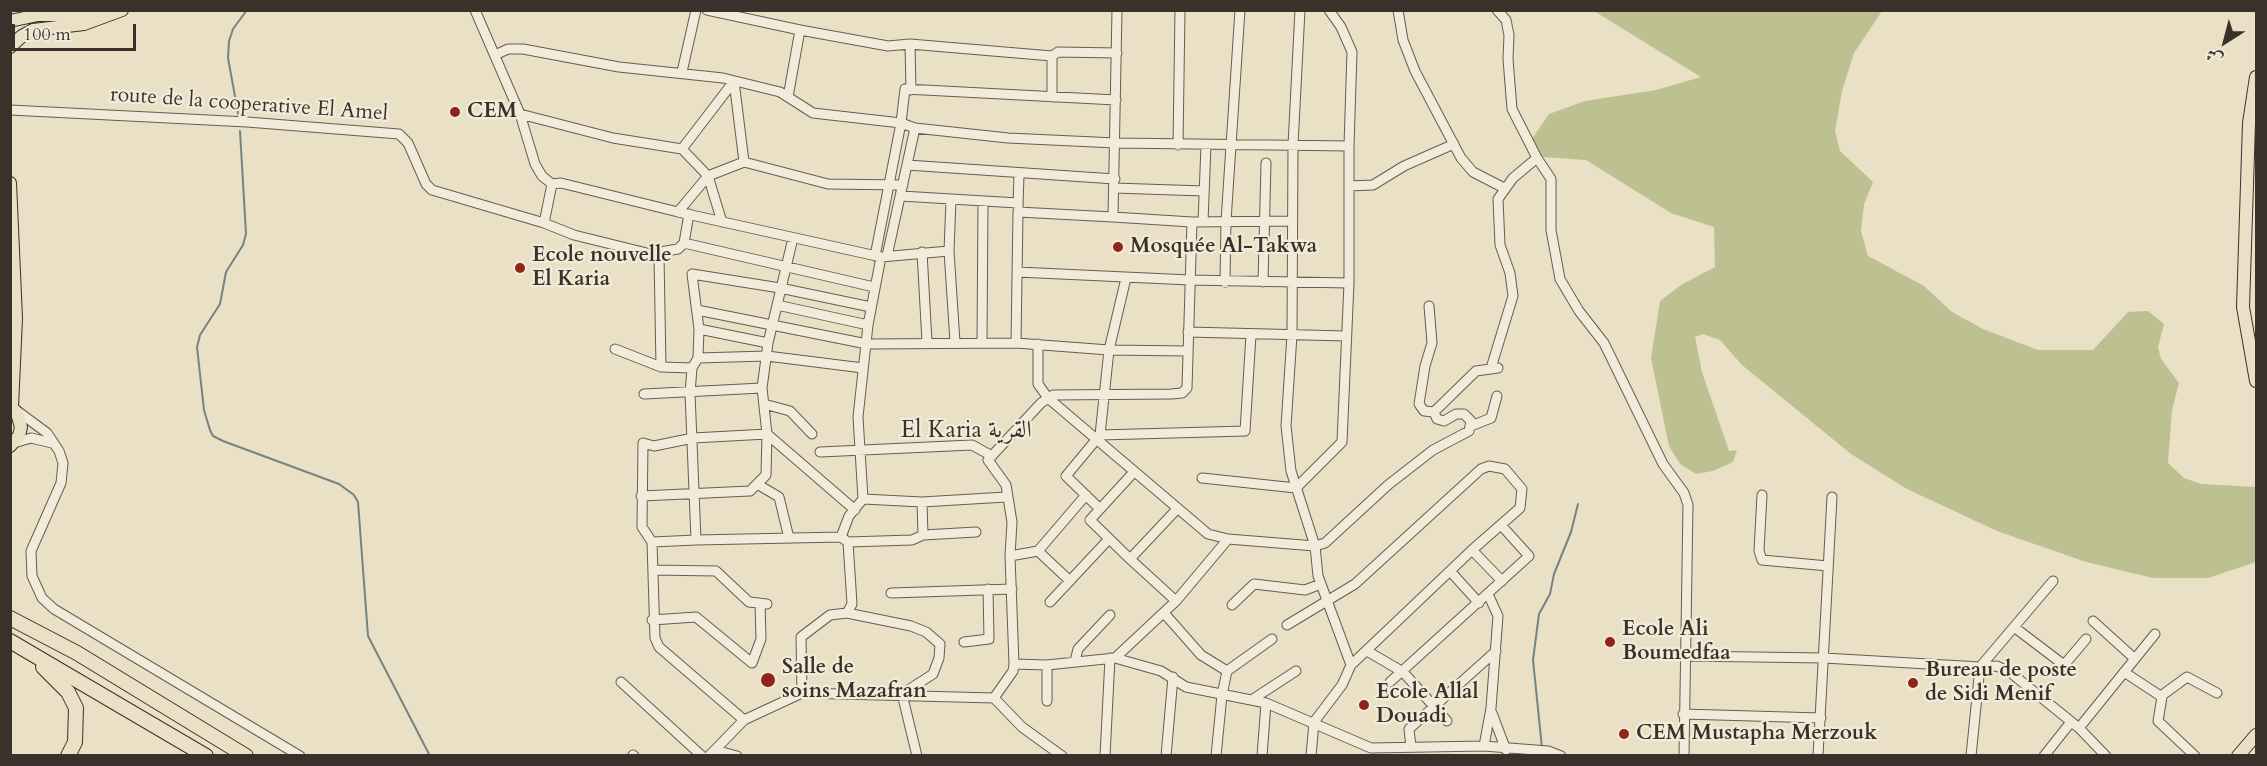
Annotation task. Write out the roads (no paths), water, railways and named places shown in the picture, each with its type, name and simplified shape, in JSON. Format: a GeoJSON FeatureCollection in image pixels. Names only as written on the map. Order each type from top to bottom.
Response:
{"type":"FeatureCollection","features":[{"type":"Feature","properties":{"kind":"highway"},"geometry":{"type":"LineString","coordinates":[[10,618],[87,659],[246,756]]}},
{"type":"Feature","properties":{"kind":"highway"},"geometry":{"type":"LineString","coordinates":[[15,643],[56,678],[76,708],[75,742],[68,756]]}},
{"type":"Feature","properties":{"kind":"highway"},"geometry":{"type":"LineString","coordinates":[[15,643],[206,756]]}},
{"type":"Feature","properties":{"kind":"main road"},"geometry":{"type":"LineString","coordinates":[[10,21],[38,15],[70,15],[93,10]]}},
{"type":"Feature","properties":{"kind":"main road"},"geometry":{"type":"LineString","coordinates":[[10,47],[33,30],[84,24],[122,10]]}},
{"type":"Feature","properties":{"kind":"main road"},"geometry":{"type":"LineString","coordinates":[[2256,77],[2249,123],[2243,307],[2256,381]]}},
{"type":"Feature","properties":{"kind":"main road"},"geometry":{"type":"LineString","coordinates":[[10,183],[16,318],[12,407],[21,427],[12,444]]}},
{"type":"Feature","properties":{"kind":"main road"},"geometry":{"type":"LineString","coordinates":[[2238,756],[2256,735]]}},
{"type":"Feature","properties":{"kind":"street"},"geometry":{"type":"LineString","coordinates":[[475,10],[520,114],[536,164],[542,176],[552,184],[561,183],[678,212],[881,256],[949,251]]}},
{"type":"Feature","properties":{"kind":"street"},"geometry":{"type":"LineString","coordinates":[[682,72],[696,10]]}},
{"type":"Feature","properties":{"kind":"street"},"geometry":{"type":"LineString","coordinates":[[707,10],[888,46],[909,44],[1052,56],[1058,52],[1117,53]]}},
{"type":"Feature","properties":{"kind":"street"},"geometry":{"type":"LineString","coordinates":[[1113,217],[1117,10]]}},
{"type":"Feature","properties":{"kind":"street"},"geometry":{"type":"LineString","coordinates":[[1178,145],[1180,10]]}},
{"type":"Feature","properties":{"kind":"street"},"geometry":{"type":"LineString","coordinates":[[1225,282],[1230,145],[1240,10]]}},
{"type":"Feature","properties":{"kind":"street"},"geometry":{"type":"LineString","coordinates":[[1300,10],[1293,145],[1290,283],[1292,335],[1286,426],[1291,471],[1316,546],[1321,584],[1351,666]]}},
{"type":"Feature","properties":{"kind":"street"},"geometry":{"type":"LineString","coordinates":[[1296,488],[1342,442],[1349,282],[1348,146],[1352,52],[1341,27],[1329,10]]}},
{"type":"Feature","properties":{"kind":"street"},"geometry":{"type":"LineString","coordinates":[[1398,10],[1403,40],[1415,70],[1454,144],[1469,169],[1504,188]]}},
{"type":"Feature","properties":{"kind":"street"},"geometry":{"type":"LineString","coordinates":[[1497,10],[1506,20],[1509,35],[1508,59],[1512,109],[1537,158],[1551,179],[1551,230],[1560,279],[1579,311],[1604,343],[1663,464],[1684,493],[1688,505],[1684,756]]}},
{"type":"Feature","properties":{"kind":"street"},"geometry":{"type":"LineString","coordinates":[[788,97],[801,30]]}},
{"type":"Feature","properties":{"kind":"street"},"geometry":{"type":"LineString","coordinates":[[909,44],[911,90]]}},
{"type":"Feature","properties":{"kind":"street"},"geometry":{"type":"LineString","coordinates":[[495,55],[508,49],[523,49],[619,68],[682,72],[735,81],[788,97],[813,113],[901,124],[915,128],[1008,138],[1178,145],[1348,146]]}},
{"type":"Feature","properties":{"kind":"street"},"geometry":{"type":"LineString","coordinates":[[1052,56],[1052,97]]}},
{"type":"Feature","properties":{"kind":"street"},"geometry":{"type":"LineString","coordinates":[[682,148],[735,81]]}},
{"type":"Feature","properties":{"kind":"street"},"geometry":{"type":"LineString","coordinates":[[735,81],[744,162]]}},
{"type":"Feature","properties":{"kind":"street"},"geometry":{"type":"LineString","coordinates":[[881,256],[889,185],[905,90],[1116,100]]}},
{"type":"Feature","properties":{"kind":"street","name":"route de la cooperative El Amel"},"geometry":{"type":"LineString","coordinates":[[10,110],[389,131],[399,134],[408,143],[426,184],[432,190],[544,223],[574,236],[654,253]]}},
{"type":"Feature","properties":{"kind":"street"},"geometry":{"type":"LineString","coordinates":[[520,114],[613,138],[682,148],[708,176],[722,222]]}},
{"type":"Feature","properties":{"kind":"street"},"geometry":{"type":"LineString","coordinates":[[847,613],[852,604],[844,524],[863,499],[858,417],[868,325],[881,256],[901,196],[915,128]]}},
{"type":"Feature","properties":{"kind":"street"},"geometry":{"type":"LineString","coordinates":[[1349,186],[1373,185],[1413,161],[1454,144]]}},
{"type":"Feature","properties":{"kind":"street"},"geometry":{"type":"LineString","coordinates":[[1203,222],[1206,145]]}},
{"type":"Feature","properties":{"kind":"street"},"geometry":{"type":"LineString","coordinates":[[1434,412],[1470,375],[1481,369],[1495,368],[1499,334],[1512,301],[1510,273],[1500,245],[1498,199],[1504,188],[1537,158]]}},
{"type":"Feature","properties":{"kind":"street"},"geometry":{"type":"LineString","coordinates":[[678,212],[708,176],[744,162],[828,184],[903,185]]}},
{"type":"Feature","properties":{"kind":"street"},"geometry":{"type":"LineString","coordinates":[[1263,282],[1266,163]]}},
{"type":"Feature","properties":{"kind":"street"},"geometry":{"type":"LineString","coordinates":[[908,165],[1204,191]]}},
{"type":"Feature","properties":{"kind":"street"},"geometry":{"type":"LineString","coordinates":[[1016,343],[1019,174]]}},
{"type":"Feature","properties":{"kind":"street"},"geometry":{"type":"LineString","coordinates":[[544,223],[552,184]]}},
{"type":"Feature","properties":{"kind":"street"},"geometry":{"type":"LineString","coordinates":[[901,196],[983,202],[1018,208],[1113,217],[1192,222],[1292,221]]}},
{"type":"Feature","properties":{"kind":"street"},"geometry":{"type":"LineString","coordinates":[[951,200],[949,251],[955,342]]}},
{"type":"Feature","properties":{"kind":"street"},"geometry":{"type":"LineString","coordinates":[[982,342],[983,202]]}},
{"type":"Feature","properties":{"kind":"street"},"geometry":{"type":"LineString","coordinates":[[654,253],[678,249],[684,243],[689,214]]}},
{"type":"Feature","properties":{"kind":"street"},"geometry":{"type":"LineString","coordinates":[[994,698],[1013,671],[1014,664],[1010,556],[1012,522],[1006,497],[1006,485],[988,460],[1053,395],[1102,397],[1182,393],[1186,387],[1192,222]]}},
{"type":"Feature","properties":{"kind":"street"},"geometry":{"type":"LineString","coordinates":[[789,538],[782,503],[770,489],[766,475],[767,434],[762,388],[772,323],[793,238]]}},
{"type":"Feature","properties":{"kind":"street"},"geometry":{"type":"LineString","coordinates":[[684,243],[874,287]]}},
{"type":"Feature","properties":{"kind":"street"},"geometry":{"type":"LineString","coordinates":[[922,252],[927,342]]}},
{"type":"Feature","properties":{"kind":"street"},"geometry":{"type":"LineString","coordinates":[[654,253],[659,256],[661,262],[662,367]]}},
{"type":"Feature","properties":{"kind":"street"},"geometry":{"type":"LineString","coordinates":[[1017,272],[1225,282],[1349,282]]}},
{"type":"Feature","properties":{"kind":"street"},"geometry":{"type":"LineString","coordinates":[[696,540],[690,393],[692,368],[699,358],[699,329],[692,274],[780,288],[871,307]]}},
{"type":"Feature","properties":{"kind":"street"},"geometry":{"type":"LineString","coordinates":[[1100,509],[1066,476],[1098,438],[1109,350],[1126,278]]}},
{"type":"Feature","properties":{"kind":"street"},"geometry":{"type":"LineString","coordinates":[[777,304],[868,325]]}},
{"type":"Feature","properties":{"kind":"street"},"geometry":{"type":"LineString","coordinates":[[1429,306],[1432,343],[1425,366],[1419,404],[1424,411],[1434,412]]}},
{"type":"Feature","properties":{"kind":"street"},"geometry":{"type":"LineString","coordinates":[[697,310],[772,323],[867,344],[982,342],[1109,350],[1188,351]]}},
{"type":"Feature","properties":{"kind":"street"},"geometry":{"type":"LineString","coordinates":[[699,329],[768,343]]}},
{"type":"Feature","properties":{"kind":"street"},"geometry":{"type":"LineString","coordinates":[[1188,332],[1346,336]]}},
{"type":"Feature","properties":{"kind":"street"},"geometry":{"type":"LineString","coordinates":[[1098,438],[1245,431],[1251,334]]}},
{"type":"Feature","properties":{"kind":"street"},"geometry":{"type":"LineString","coordinates":[[1038,344],[1038,384],[1048,398],[1098,438],[1133,473],[1208,534],[1228,538],[1316,546],[1325,543],[1404,472],[1433,450],[1469,431],[1471,421],[1464,414],[1456,414],[1444,421],[1437,419],[1434,412]]}},
{"type":"Feature","properties":{"kind":"street"},"geometry":{"type":"LineString","coordinates":[[615,349],[662,367],[692,368]]}},
{"type":"Feature","properties":{"kind":"street"},"geometry":{"type":"LineString","coordinates":[[699,358],[767,356],[863,368]]}},
{"type":"Feature","properties":{"kind":"street"},"geometry":{"type":"LineString","coordinates":[[645,394],[762,388]]}},
{"type":"Feature","properties":{"kind":"street"},"geometry":{"type":"LineString","coordinates":[[1471,426],[1491,418],[1497,396]]}},
{"type":"Feature","properties":{"kind":"street"},"geometry":{"type":"LineString","coordinates":[[764,404],[790,411],[812,434]]}},
{"type":"Feature","properties":{"kind":"street"},"geometry":{"type":"LineString","coordinates":[[12,407],[42,429],[62,457],[63,476],[33,543],[30,559],[32,576],[42,598],[62,613],[300,756]]}},
{"type":"Feature","properties":{"kind":"street"},"geometry":{"type":"LineString","coordinates":[[744,720],[658,647],[652,620],[652,542],[642,528],[643,443],[654,446],[693,438],[767,434],[855,510]]}},
{"type":"Feature","properties":{"kind":"street"},"geometry":{"type":"LineString","coordinates":[[12,444],[37,438],[54,444]]}},
{"type":"Feature","properties":{"kind":"street"},"geometry":{"type":"LineString","coordinates":[[820,452],[972,445],[992,456]]}},
{"type":"Feature","properties":{"kind":"street"},"geometry":{"type":"LineString","coordinates":[[1287,625],[1356,584],[1481,469],[1489,466],[1505,469],[1522,489],[1520,508],[1449,571],[1351,666],[1342,686],[1314,722],[1311,756]]}},
{"type":"Feature","properties":{"kind":"street"},"geometry":{"type":"LineString","coordinates":[[1133,473],[1090,520],[1108,540],[1176,601]]}},
{"type":"Feature","properties":{"kind":"street"},"geometry":{"type":"LineString","coordinates":[[641,496],[750,491],[766,475]]}},
{"type":"Feature","properties":{"kind":"street"},"geometry":{"type":"LineString","coordinates":[[1202,478],[1296,488]]}},
{"type":"Feature","properties":{"kind":"street"},"geometry":{"type":"LineString","coordinates":[[757,484],[770,489]]}},
{"type":"Feature","properties":{"kind":"street"},"geometry":{"type":"LineString","coordinates":[[1010,556],[1038,551],[1086,495]]}},
{"type":"Feature","properties":{"kind":"street"},"geometry":{"type":"LineString","coordinates":[[1762,495],[1759,551],[1762,560],[1828,566]]}},
{"type":"Feature","properties":{"kind":"street"},"geometry":{"type":"LineString","coordinates":[[863,499],[922,502],[1006,497]]}},
{"type":"Feature","properties":{"kind":"street"},"geometry":{"type":"LineString","coordinates":[[1818,756],[1832,497]]}},
{"type":"Feature","properties":{"kind":"street"},"geometry":{"type":"LineString","coordinates":[[922,502],[923,535]]}},
{"type":"Feature","properties":{"kind":"street"},"geometry":{"type":"LineString","coordinates":[[1130,559],[1177,509]]}},
{"type":"Feature","properties":{"kind":"street"},"geometry":{"type":"LineString","coordinates":[[1390,682],[1529,556],[1501,525]]}},
{"type":"Feature","properties":{"kind":"street"},"geometry":{"type":"LineString","coordinates":[[652,542],[789,538],[912,540],[923,535],[976,532]]}},
{"type":"Feature","properties":{"kind":"street"},"geometry":{"type":"LineString","coordinates":[[1105,756],[1113,658],[1176,601],[1228,538]]}},
{"type":"Feature","properties":{"kind":"street"},"geometry":{"type":"LineString","coordinates":[[1050,602],[1108,540]]}},
{"type":"Feature","properties":{"kind":"street"},"geometry":{"type":"LineString","coordinates":[[1472,550],[1502,581]]}},
{"type":"Feature","properties":{"kind":"street"},"geometry":{"type":"LineString","coordinates":[[1038,551],[1070,581]]}},
{"type":"Feature","properties":{"kind":"street"},"geometry":{"type":"LineString","coordinates":[[652,570],[716,571],[749,602],[764,603],[761,639],[752,663],[696,617],[652,620]]}},
{"type":"Feature","properties":{"kind":"street"},"geometry":{"type":"LineString","coordinates":[[1449,571],[1479,603]]}},
{"type":"Feature","properties":{"kind":"street"},"geometry":{"type":"LineString","coordinates":[[1971,756],[1980,667],[2053,581]]}},
{"type":"Feature","properties":{"kind":"street"},"geometry":{"type":"LineString","coordinates":[[1232,605],[1254,584],[1305,590],[1321,584]]}},
{"type":"Feature","properties":{"kind":"street"},"geometry":{"type":"LineString","coordinates":[[963,642],[990,639],[988,589]]}},
{"type":"Feature","properties":{"kind":"street"},"geometry":{"type":"LineString","coordinates":[[891,593],[1012,589]]}},
{"type":"Feature","properties":{"kind":"street"},"geometry":{"type":"LineString","coordinates":[[1478,750],[1491,708],[1496,651],[1498,616],[1488,594]]}},
{"type":"Feature","properties":{"kind":"street"},"geometry":{"type":"LineString","coordinates":[[802,693],[801,637],[830,615],[847,613],[911,626],[926,632],[940,644],[939,658],[933,674],[902,694]]}},
{"type":"Feature","properties":{"kind":"street"},"geometry":{"type":"LineString","coordinates":[[1164,613],[1201,654],[1227,671]]}},
{"type":"Feature","properties":{"kind":"street"},"geometry":{"type":"LineString","coordinates":[[1075,661],[1078,648],[1110,615]]}},
{"type":"Feature","properties":{"kind":"street"},"geometry":{"type":"LineString","coordinates":[[2093,621],[2135,658]]}},
{"type":"Feature","properties":{"kind":"street"},"geometry":{"type":"LineString","coordinates":[[2014,627],[2064,665],[2086,639]]}},
{"type":"Feature","properties":{"kind":"street"},"geometry":{"type":"LineString","coordinates":[[2079,728],[2155,634]]}},
{"type":"Feature","properties":{"kind":"street"},"geometry":{"type":"LineString","coordinates":[[1216,756],[1222,695],[1227,671],[1272,639]]}},
{"type":"Feature","properties":{"kind":"street"},"geometry":{"type":"LineString","coordinates":[[1367,651],[1403,672],[1447,721]]}},
{"type":"Feature","properties":{"kind":"street"},"geometry":{"type":"LineString","coordinates":[[1415,750],[1409,729],[1433,704],[1496,651]]}},
{"type":"Feature","properties":{"kind":"street"},"geometry":{"type":"LineString","coordinates":[[1685,656],[1824,658],[1997,666],[2011,673],[2079,728],[2106,756]]}},
{"type":"Feature","properties":{"kind":"street"},"geometry":{"type":"LineString","coordinates":[[1014,664],[1047,665],[1113,658],[1173,676],[1186,687],[1266,703],[1371,748],[1435,751],[1548,751],[1561,756]]}},
{"type":"Feature","properties":{"kind":"street"},"geometry":{"type":"LineString","coordinates":[[1047,665],[1047,701]]}},
{"type":"Feature","properties":{"kind":"street"},"geometry":{"type":"LineString","coordinates":[[1253,699],[1296,671]]}},
{"type":"Feature","properties":{"kind":"street"},"geometry":{"type":"LineString","coordinates":[[2124,672],[2161,696]]}},
{"type":"Feature","properties":{"kind":"street"},"geometry":{"type":"LineString","coordinates":[[1166,756],[1173,676]]}},
{"type":"Feature","properties":{"kind":"street"},"geometry":{"type":"LineString","coordinates":[[2195,756],[2158,721],[2161,696],[2187,677],[2217,693]]}},
{"type":"Feature","properties":{"kind":"street"},"geometry":{"type":"LineString","coordinates":[[621,682],[702,756]]}},
{"type":"Feature","properties":{"kind":"street"},"geometry":{"type":"LineString","coordinates":[[712,753],[744,720],[802,693],[994,698],[1022,727],[1058,754]]}},
{"type":"Feature","properties":{"kind":"street"},"geometry":{"type":"LineString","coordinates":[[902,694],[917,756]]}},
{"type":"Feature","properties":{"kind":"street"},"geometry":{"type":"LineString","coordinates":[[1262,756],[1266,703]]}},
{"type":"Feature","properties":{"kind":"street"},"geometry":{"type":"LineString","coordinates":[[1491,708],[1494,724],[1506,750]]}},
{"type":"Feature","properties":{"kind":"street"},"geometry":{"type":"LineString","coordinates":[[1683,714],[1821,718]]}},
{"type":"Feature","properties":{"kind":"street"},"geometry":{"type":"LineString","coordinates":[[2044,756],[2070,722]]}},
{"type":"Feature","properties":{"kind":"street"},"geometry":{"type":"LineString","coordinates":[[712,753],[737,756]]}},
{"type":"Feature","properties":{"kind":"waterway"},"geometry":{"type":"LineString","coordinates":[[239,118],[228,58],[229,41],[233,29],[247,10]]}},
{"type":"Feature","properties":{"kind":"waterway"},"geometry":{"type":"LineString","coordinates":[[240,131],[246,234],[243,245],[226,272],[220,304],[200,335],[197,347],[204,410],[210,430],[213,436],[223,441],[339,484],[354,495],[358,502],[368,636],[430,756]]}},
{"type":"Feature","properties":{"kind":"waterway"},"geometry":{"type":"LineString","coordinates":[[1542,748],[1533,660],[1539,614],[1550,594],[1554,574],[1571,532],[1578,504]]}},
{"type":"Feature","properties":{"kind":"place","name":"CEM"},"geometry":{"type":"Point","coordinates":[455,112]}},
{"type":"Feature","properties":{"kind":"place","name":"Mosquée Al-Takwa"},"geometry":{"type":"Point","coordinates":[1118,247]}},
{"type":"Feature","properties":{"kind":"place","name":"Ecole nouvelle El Karia"},"geometry":{"type":"Point","coordinates":[520,268]}},
{"type":"Feature","properties":{"kind":"place","name":"Ecole Ali Boumedfaa"},"geometry":{"type":"Point","coordinates":[1610,642]}},
{"type":"Feature","properties":{"kind":"place","name":"Salle de soins Mazafran"},"geometry":{"type":"Point","coordinates":[768,680]}},
{"type":"Feature","properties":{"kind":"place","name":"Bureau de poste de Sidi Menif"},"geometry":{"type":"Point","coordinates":[1913,683]}},
{"type":"Feature","properties":{"kind":"place","name":"Ecole Allal Douadi"},"geometry":{"type":"Point","coordinates":[1364,705]}},
{"type":"Feature","properties":{"kind":"place","name":"CEM Mustapha Merzouk"},"geometry":{"type":"Point","coordinates":[1624,734]}},
{"type":"Feature","properties":{"kind":"district","name":"El Karia القرية"},"geometry":{"type":"Point","coordinates":[966,431]}}]}
